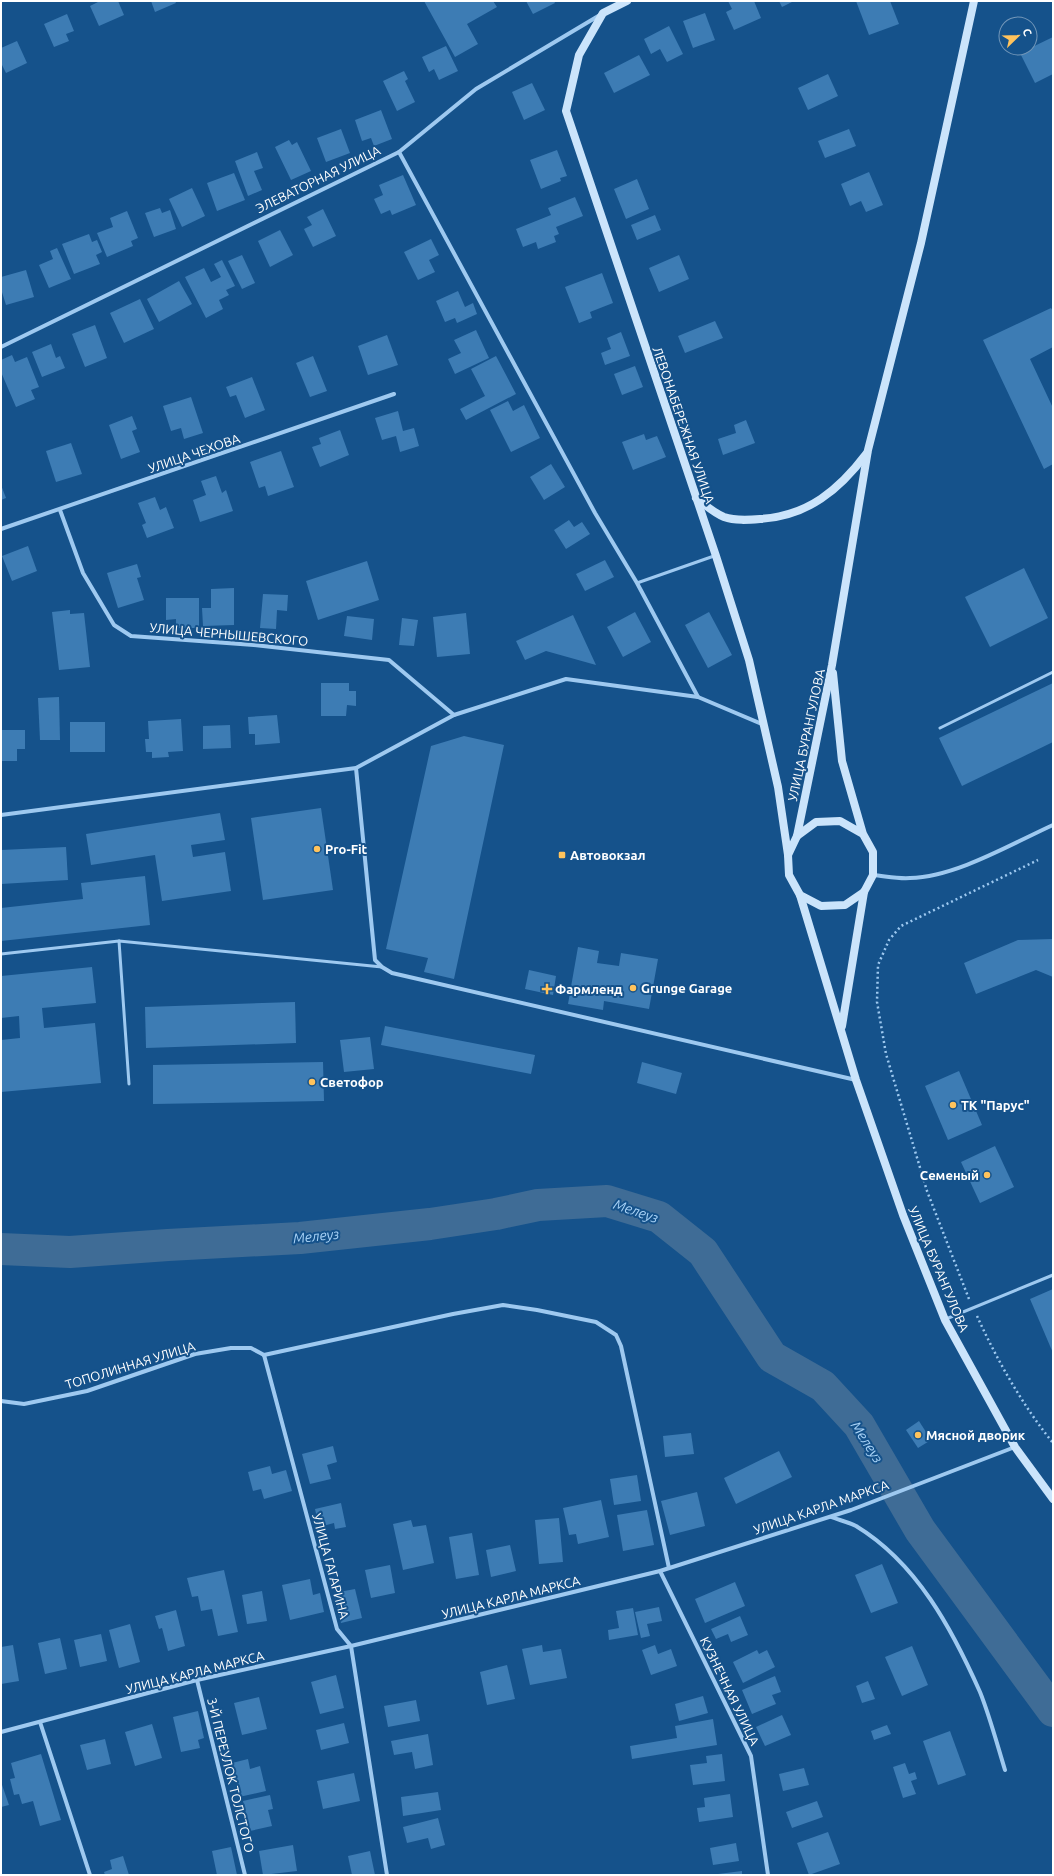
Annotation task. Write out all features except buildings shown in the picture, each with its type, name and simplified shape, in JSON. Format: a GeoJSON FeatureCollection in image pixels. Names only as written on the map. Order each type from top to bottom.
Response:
{"type":"FeatureCollection","features":[{"type":"Feature","properties":{"kind":"main road","name":"ЭЛЕВАТОРНАЯ УЛИЦА"},"geometry":{"type":"LineString","coordinates":[[603,13],[627,1]]}},
{"type":"Feature","properties":{"kind":"main road"},"geometry":{"type":"LineString","coordinates":[[832,665],[868,450],[921,243],[974,1]]}},
{"type":"Feature","properties":{"kind":"main road","name":"ЛЕВОНАБЕРЕЖНАЯ УЛИЦА"},"geometry":{"type":"LineString","coordinates":[[603,13],[579,54],[566,111],[716,556],[749,660],[778,787],[788,855]]}},
{"type":"Feature","properties":{"kind":"main road"},"geometry":{"type":"LineString","coordinates":[[696,498],[723,517],[746,520],[778,518],[806,508],[831,492],[851,474],[868,450]]}},
{"type":"Feature","properties":{"kind":"main road","name":"УЛИЦА БУРАНГУЛОВА"},"geometry":{"type":"LineString","coordinates":[[832,665],[842,761],[863,834],[873,852],[873,875],[864,892],[842,1029]]}},
{"type":"Feature","properties":{"kind":"main road","name":"УЛИЦА БУРАНГУЛОВА"},"geometry":{"type":"LineString","coordinates":[[832,665],[797,836],[788,855],[789,875],[800,895],[842,1029],[856,1080],[903,1215],[945,1320],[1015,1447],[1053,1499]]}},
{"type":"Feature","properties":{"kind":"main road","name":"УЛИЦА БУРАНГУЛОВА"},"geometry":{"type":"LineString","coordinates":[[797,836],[816,822],[840,821],[863,834]]}},
{"type":"Feature","properties":{"kind":"main road","name":"УЛИЦА БУРАНГУЛОВА"},"geometry":{"type":"LineString","coordinates":[[800,895],[821,906],[845,905],[864,892]]}},
{"type":"Feature","properties":{"kind":"street","name":"ЭЛЕВАТОРНАЯ УЛИЦА"},"geometry":{"type":"LineString","coordinates":[[1,347],[399,152],[476,89],[603,13]]}},
{"type":"Feature","properties":{"kind":"street"},"geometry":{"type":"LineString","coordinates":[[399,152],[595,513],[637,583],[698,697]]}},
{"type":"Feature","properties":{"kind":"street","name":"УЛИЦА ЧЕХОВА"},"geometry":{"type":"LineString","coordinates":[[1,529],[394,394]]}},
{"type":"Feature","properties":{"kind":"street","name":"УЛИЦА ЧЕРНЫШЕВСКОГО"},"geometry":{"type":"LineString","coordinates":[[60,510],[82,573],[114,625],[131,636],[254,645],[389,660],[454,715]]}},
{"type":"Feature","properties":{"kind":"street"},"geometry":{"type":"LineString","coordinates":[[1,815],[356,768],[454,715],[566,679],[698,697],[764,725]]}},
{"type":"Feature","properties":{"kind":"street"},"geometry":{"type":"LineString","coordinates":[[356,768],[375,960],[382,967],[392,973],[856,1080]]}},
{"type":"Feature","properties":{"kind":"street"},"geometry":{"type":"LineString","coordinates":[[873,875],[909,878],[932,876],[963,866],[1053,825]]}},
{"type":"Feature","properties":{"kind":"street"},"geometry":{"type":"LineString","coordinates":[[264,1356],[453,1314],[503,1305],[596,1322],[616,1335],[621,1346],[668,1568]]}},
{"type":"Feature","properties":{"kind":"street","name":"ТОПОЛИННАЯ УЛИЦА"},"geometry":{"type":"LineString","coordinates":[[1,1401],[24,1404],[87,1391],[195,1354],[231,1348],[251,1348],[264,1356]]}},
{"type":"Feature","properties":{"kind":"street","name":"УЛИЦА ГАГАРИНА"},"geometry":{"type":"LineString","coordinates":[[264,1356],[337,1629],[351,1646]]}},
{"type":"Feature","properties":{"kind":"street","name":"УЛИЦА КАРЛА МАРКСА"},"geometry":{"type":"LineString","coordinates":[[1,1732],[197,1680],[351,1646],[660,1571],[850,1510],[1015,1447]]}},
{"type":"Feature","properties":{"kind":"street"},"geometry":{"type":"LineString","coordinates":[[830,1516],[855,1526],[874,1539],[914,1576],[934,1603],[980,1693],[1005,1770]]}},
{"type":"Feature","properties":{"kind":"street","name":"КУЗНЕЧНАЯ УЛИЦА"},"geometry":{"type":"LineString","coordinates":[[660,1571],[751,1756],[768,1875]]}},
{"type":"Feature","properties":{"kind":"street"},"geometry":{"type":"LineString","coordinates":[[351,1646],[387,1875]]}},
{"type":"Feature","properties":{"kind":"street","name":"3-Й ПЕРЕУЛОК ТОЛСТОГО"},"geometry":{"type":"LineString","coordinates":[[197,1680],[245,1875]]}},
{"type":"Feature","properties":{"kind":"street"},"geometry":{"type":"LineString","coordinates":[[40,1722],[90,1875]]}},
{"type":"Feature","properties":{"kind":"lane"},"geometry":{"type":"LineString","coordinates":[[637,583],[716,556]]}},
{"type":"Feature","properties":{"kind":"lane"},"geometry":{"type":"LineString","coordinates":[[940,728],[1053,672]]}},
{"type":"Feature","properties":{"kind":"lane"},"geometry":{"type":"LineString","coordinates":[[1,954],[119,941],[382,967]]}},
{"type":"Feature","properties":{"kind":"lane"},"geometry":{"type":"LineString","coordinates":[[119,941],[128,1084]]}},
{"type":"Feature","properties":{"kind":"lane"},"geometry":{"type":"LineString","coordinates":[[945,1320],[1053,1275]]}},
{"type":"Feature","properties":{"kind":"path"},"geometry":{"type":"LineString","coordinates":[[1038,860],[901,926],[889,940],[878,965],[877,1002],[886,1054],[927,1191],[973,1308],[991,1348],[1042,1430],[1053,1443]]}},
{"type":"Feature","properties":{"kind":"waterway","name":"Мелеуз"},"geometry":{"type":"LineString","coordinates":[[1,1249],[70,1252],[300,1238],[430,1224],[496,1214],[538,1205],[607,1201],[659,1217],[703,1252],[772,1357],[823,1386],[859,1425],[920,1530],[1053,1711]]}},
{"type":"Feature","properties":{"kind":"place","name":"Pro-Fit"},"geometry":{"type":"Point","coordinates":[317,849]}},
{"type":"Feature","properties":{"kind":"place","name":"Автовокзал"},"geometry":{"type":"Point","coordinates":[562,855]}},
{"type":"Feature","properties":{"kind":"place","name":"Grunge Garage"},"geometry":{"type":"Point","coordinates":[633,988]}},
{"type":"Feature","properties":{"kind":"place","name":"Фармленд"},"geometry":{"type":"Point","coordinates":[547,989]}},
{"type":"Feature","properties":{"kind":"place","name":"Светофор"},"geometry":{"type":"Point","coordinates":[312,1082]}},
{"type":"Feature","properties":{"kind":"place","name":"ТК \"Парус\""},"geometry":{"type":"Point","coordinates":[953,1105]}},
{"type":"Feature","properties":{"kind":"place","name":"Семеный"},"geometry":{"type":"Point","coordinates":[987,1175]}},
{"type":"Feature","properties":{"kind":"place","name":"Мясной дворик"},"geometry":{"type":"Point","coordinates":[918,1435]}}]}
